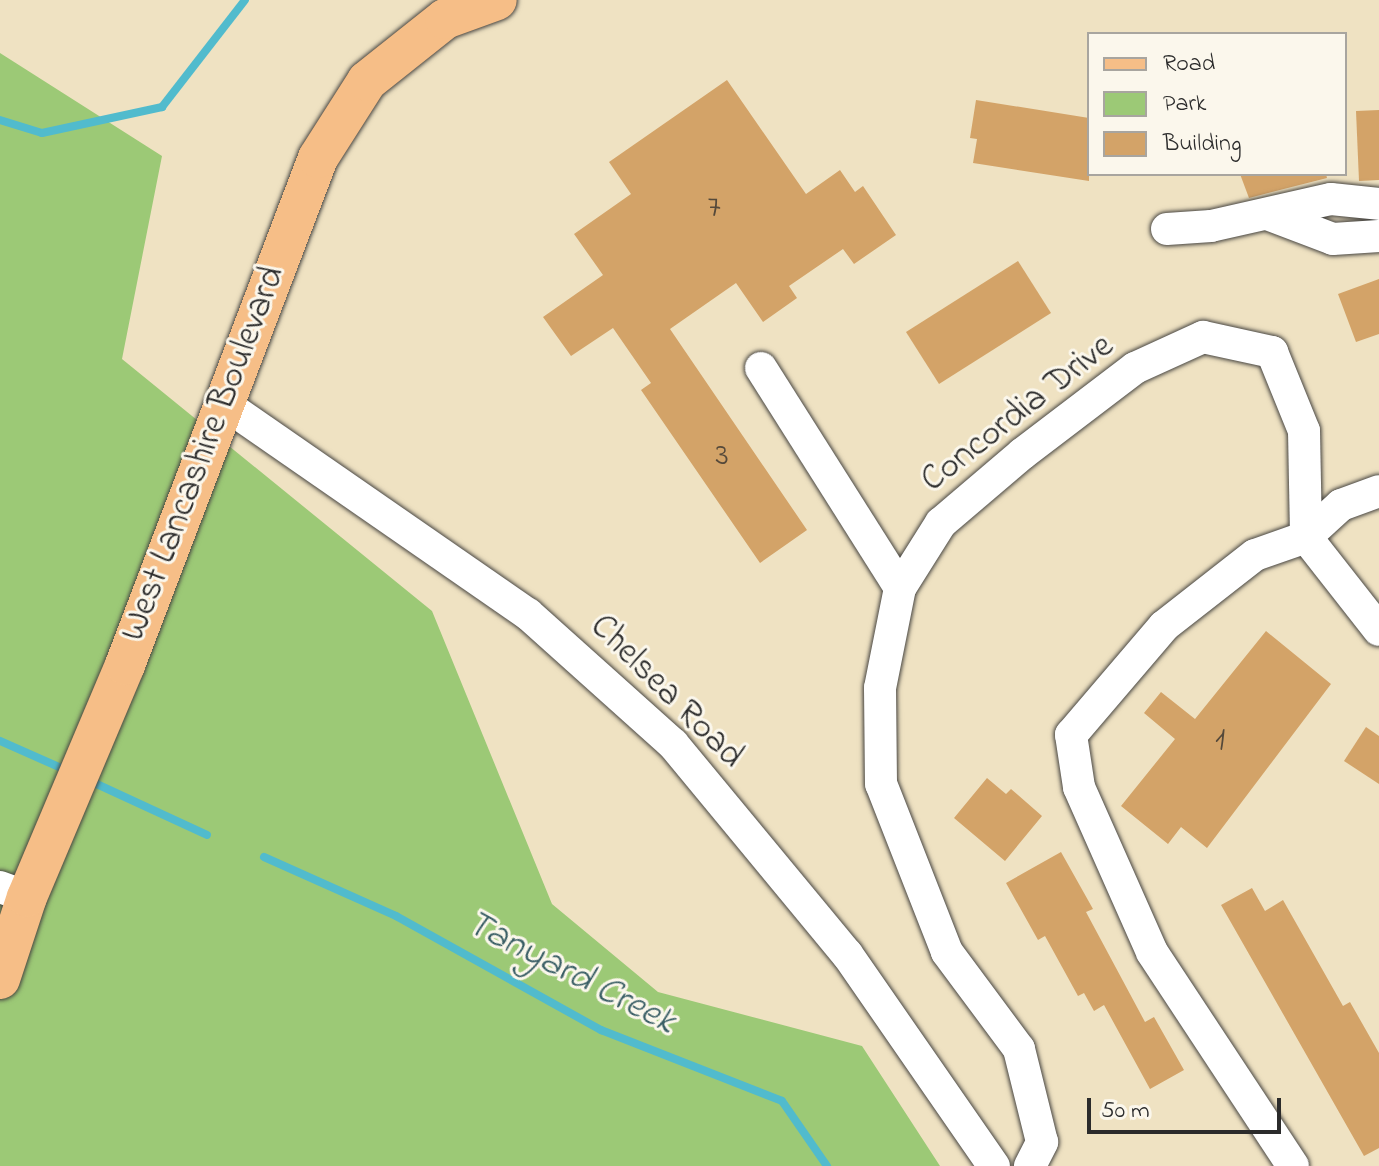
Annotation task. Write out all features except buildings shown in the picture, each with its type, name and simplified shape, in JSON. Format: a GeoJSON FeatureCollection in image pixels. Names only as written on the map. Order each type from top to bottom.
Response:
{"type":"FeatureCollection","features":[{"type":"Feature","properties":{"kind":"main road","name":"West Lancashire Boulevard"},"geometry":{"type":"LineString","coordinates":[[0,979],[22,882],[125,665],[318,158],[367,81],[445,19],[497,0]]}},
{"type":"Feature","properties":{"kind":"street"},"geometry":{"type":"LineString","coordinates":[[1167,229],[1270,215],[1331,199],[1379,204]]}},
{"type":"Feature","properties":{"kind":"street"},"geometry":{"type":"LineString","coordinates":[[1270,215],[1333,239],[1379,236]]}},
{"type":"Feature","properties":{"kind":"street","name":"Concordia Drive"},"geometry":{"type":"LineString","coordinates":[[1030,1166],[1042,1142],[1019,1049],[947,952],[881,784],[880,688],[900,588],[941,523],[1022,454],[1135,368],[1203,337],[1272,352],[1304,431],[1306,537]]}},
{"type":"Feature","properties":{"kind":"street"},"geometry":{"type":"LineString","coordinates":[[761,368],[900,588]]}},
{"type":"Feature","properties":{"kind":"street","name":"Chelsea Road"},"geometry":{"type":"LineString","coordinates":[[223,403],[528,614],[673,744],[847,954],[994,1166]]}},
{"type":"Feature","properties":{"kind":"street"},"geometry":{"type":"LineString","coordinates":[[1293,1166],[1152,952],[1079,787],[1071,735],[1164,626],[1255,555],[1306,537],[1341,505],[1379,491]]}},
{"type":"Feature","properties":{"kind":"street"},"geometry":{"type":"LineString","coordinates":[[1306,537],[1379,630]]}},
{"type":"Feature","properties":{"kind":"green space"},"geometry":{"type":"Polygon","coordinates":[[[0,53],[162,156],[122,359],[432,611],[552,904],[658,992],[862,1046],[940,1166],[0,1166],[0,53]]]}},
{"type":"Feature","properties":{"kind":"waterway"},"geometry":{"type":"LineString","coordinates":[[0,120],[42,133],[162,107],[245,0]]}},
{"type":"Feature","properties":{"kind":"waterway","name":"Tanyard Creek"},"geometry":{"type":"LineString","coordinates":[[0,741],[68,771]]}},
{"type":"Feature","properties":{"kind":"waterway","name":"Tanyard Creek"},"geometry":{"type":"LineString","coordinates":[[88,780],[207,835]]}},
{"type":"Feature","properties":{"kind":"waterway","name":"Tanyard Creek"},"geometry":{"type":"LineString","coordinates":[[264,857],[396,916],[601,1030],[782,1101],[827,1166]]}}]}
